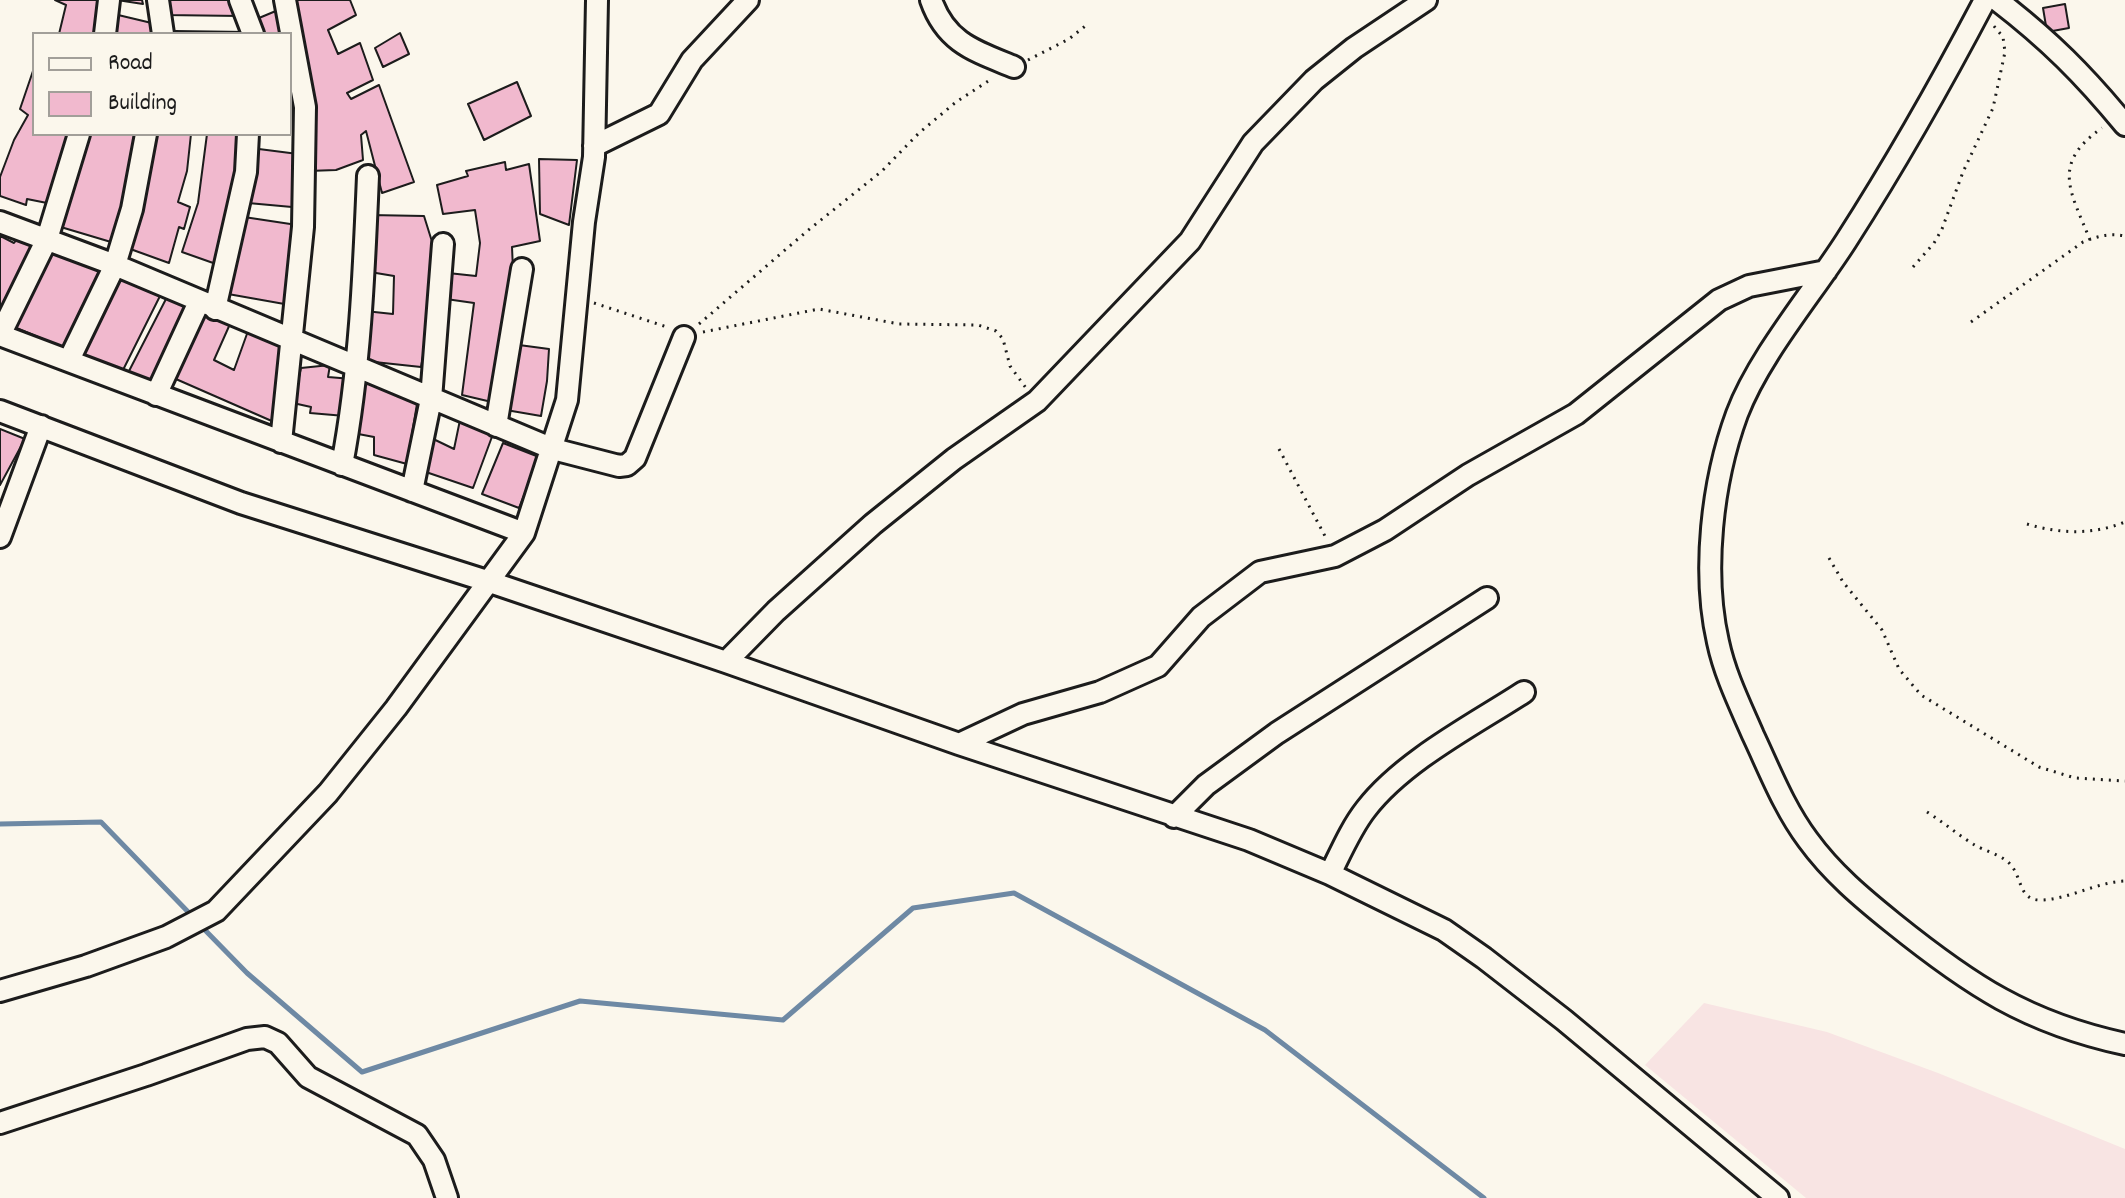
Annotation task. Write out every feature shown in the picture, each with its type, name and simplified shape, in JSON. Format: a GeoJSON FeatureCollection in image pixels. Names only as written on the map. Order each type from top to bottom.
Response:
{"type":"FeatureCollection","features":[{"type":"Feature","properties":{"kind":"street"},"geometry":{"type":"LineString","coordinates":[[105,32],[109,0]]}},
{"type":"Feature","properties":{"kind":"street"},"geometry":{"type":"LineString","coordinates":[[158,0],[163,32]]}},
{"type":"Feature","properties":{"kind":"street"},"geometry":{"type":"LineString","coordinates":[[240,0],[252,32]]}},
{"type":"Feature","properties":{"kind":"street"},"geometry":{"type":"LineString","coordinates":[[285,0],[291,32]]}},
{"type":"Feature","properties":{"kind":"street"},"geometry":{"type":"LineString","coordinates":[[0,991],[86,966],[166,937],[216,911],[328,793],[524,533],[567,400],[575,299],[594,146],[597,0]]}},
{"type":"Feature","properties":{"kind":"street"},"geometry":{"type":"LineString","coordinates":[[594,146],[659,114],[692,60],[748,0]]}},
{"type":"Feature","properties":{"kind":"street"},"geometry":{"type":"LineString","coordinates":[[931,0],[936,14],[957,41],[1014,67]]}},
{"type":"Feature","properties":{"kind":"street"},"geometry":{"type":"LineString","coordinates":[[726,662],[776,611],[873,524],[954,459],[1037,401],[1190,241],[1237,165],[1271,124],[1314,80],[1354,48],[1426,0]]}},
{"type":"Feature","properties":{"kind":"street"},"geometry":{"type":"LineString","coordinates":[[2122,121],[2065,57],[1987,3],[1906,143],[1750,387],[1739,410],[1723,461],[1716,503],[1711,585],[1714,624],[1729,680],[1792,816],[1823,859],[1856,893],[1949,968],[2004,1002],[2069,1029],[2125,1044]]}},
{"type":"Feature","properties":{"kind":"street"},"geometry":{"type":"LineString","coordinates":[[281,442],[303,227],[305,107],[292,37]]}},
{"type":"Feature","properties":{"kind":"street"},"geometry":{"type":"LineString","coordinates":[[78,136],[47,239],[0,335],[524,533]]}},
{"type":"Feature","properties":{"kind":"street"},"geometry":{"type":"LineString","coordinates":[[69,360],[115,265],[132,209],[146,136]]}},
{"type":"Feature","properties":{"kind":"street"},"geometry":{"type":"LineString","coordinates":[[156,395],[207,306],[246,172],[248,136]]}},
{"type":"Feature","properties":{"kind":"street"},"geometry":{"type":"LineString","coordinates":[[342,465],[351,416],[364,271],[368,176]]}},
{"type":"Feature","properties":{"kind":"street"},"geometry":{"type":"LineString","coordinates":[[0,222],[115,265],[553,449],[619,466],[627,465],[635,458],[684,337]]}},
{"type":"Feature","properties":{"kind":"street"},"geometry":{"type":"LineString","coordinates":[[412,491],[431,399],[443,244]]}},
{"type":"Feature","properties":{"kind":"street"},"geometry":{"type":"LineString","coordinates":[[496,426],[522,269]]}},
{"type":"Feature","properties":{"kind":"street"},"geometry":{"type":"LineString","coordinates":[[959,744],[1023,714],[1100,692],[1158,666],[1201,617],[1260,572],[1335,556],[1385,530],[1468,475],[1576,414],[1719,300],[1749,286],[1826,271]]}},
{"type":"Feature","properties":{"kind":"street"},"geometry":{"type":"LineString","coordinates":[[0,411],[241,503],[490,582],[959,744],[1249,840],[1330,874],[1444,930],[1484,958],[1564,1020],[1778,1198]]}},
{"type":"Feature","properties":{"kind":"street"},"geometry":{"type":"LineString","coordinates":[[0,537],[41,426]]}},
{"type":"Feature","properties":{"kind":"street"},"geometry":{"type":"LineString","coordinates":[[1174,817],[1206,785],[1277,733],[1487,598]]}},
{"type":"Feature","properties":{"kind":"street"},"geometry":{"type":"LineString","coordinates":[[1330,874],[1365,810],[1383,790],[1436,749],[1524,692]]}},
{"type":"Feature","properties":{"kind":"street"},"geometry":{"type":"LineString","coordinates":[[0,1123],[247,1039],[265,1037],[278,1043],[308,1077],[417,1135],[434,1160],[447,1198]]}},
{"type":"Feature","properties":{"kind":"path"},"geometry":{"type":"LineString","coordinates":[[1913,267],[1942,229],[1963,172],[1993,108],[2005,44],[1987,3]]}},
{"type":"Feature","properties":{"kind":"path"},"geometry":{"type":"LineString","coordinates":[[684,337],[882,171],[919,133],[956,102],[1069,39],[1089,23]]}},
{"type":"Feature","properties":{"kind":"path"},"geometry":{"type":"LineString","coordinates":[[2090,240],[2071,190],[2068,178],[2070,169],[2083,144],[2122,121]]}},
{"type":"Feature","properties":{"kind":"path"},"geometry":{"type":"LineString","coordinates":[[1971,322],[2023,288],[2063,255],[2090,240],[2113,234],[2125,236]]}},
{"type":"Feature","properties":{"kind":"path"},"geometry":{"type":"LineString","coordinates":[[575,299],[667,326],[684,337],[819,309],[899,324],[978,325],[996,331],[1003,339],[1010,366],[1037,401]]}},
{"type":"Feature","properties":{"kind":"path"},"geometry":{"type":"LineString","coordinates":[[1279,449],[1335,556]]}},
{"type":"Feature","properties":{"kind":"path"},"geometry":{"type":"LineString","coordinates":[[2027,524],[2055,531],[2078,532],[2125,522]]}},
{"type":"Feature","properties":{"kind":"path"},"geometry":{"type":"LineString","coordinates":[[1829,558],[1843,582],[1882,630],[1899,669],[1921,695],[2039,767],[2075,778],[2125,781]]}},
{"type":"Feature","properties":{"kind":"path"},"geometry":{"type":"LineString","coordinates":[[1927,812],[2012,866],[2021,887],[2030,898],[2053,898],[2125,881]]}},
{"type":"Feature","properties":{"kind":"shaded area"},"geometry":{"type":"Polygon","coordinates":[[[1704,1003],[1827,1032],[1938,1073],[2125,1149],[2125,1198],[1806,1198],[1645,1065],[1704,1003]]]}},
{"type":"Feature","properties":{"kind":"building"},"geometry":{"type":"Polygon","coordinates":[[[55,0],[97,0],[98,32],[59,32],[66,5],[55,0]]]}},
{"type":"Feature","properties":{"kind":"building"},"geometry":{"type":"Polygon","coordinates":[[[117,0],[142,0],[143,4],[117,0]]]}},
{"type":"Feature","properties":{"kind":"building"},"geometry":{"type":"Polygon","coordinates":[[[166,0],[234,0],[240,16],[165,15],[166,0]]]}},
{"type":"Feature","properties":{"kind":"building"},"geometry":{"type":"Polygon","coordinates":[[[293,0],[350,0],[356,15],[328,30],[338,54],[360,43],[373,80],[347,93],[351,99],[379,85],[414,182],[382,193],[366,131],[361,135],[363,160],[336,170],[308,171],[293,0]]]}},
{"type":"Feature","properties":{"kind":"building"},"geometry":{"type":"Polygon","coordinates":[[[2065,4],[2069,28],[2047,32],[2043,8],[2065,4]]]}},
{"type":"Feature","properties":{"kind":"building"},"geometry":{"type":"Polygon","coordinates":[[[283,8],[288,32],[261,32],[259,18],[283,8]]]}},
{"type":"Feature","properties":{"kind":"building"},"geometry":{"type":"Polygon","coordinates":[[[114,14],[160,25],[158,32],[110,32],[114,14]]]}},
{"type":"Feature","properties":{"kind":"building"},"geometry":{"type":"Polygon","coordinates":[[[400,33],[409,54],[383,67],[375,48],[400,33]]]}},
{"type":"Feature","properties":{"kind":"building"},"geometry":{"type":"Polygon","coordinates":[[[32,74],[32,136],[75,136],[52,204],[27,199],[26,205],[0,196],[0,177],[14,140],[28,115],[20,109],[32,74]]]}},
{"type":"Feature","properties":{"kind":"building"},"geometry":{"type":"Polygon","coordinates":[[[517,82],[531,116],[484,140],[468,104],[517,82]]]}},
{"type":"Feature","properties":{"kind":"building"},"geometry":{"type":"Polygon","coordinates":[[[83,136],[141,136],[132,200],[111,242],[54,225],[83,136]]]}},
{"type":"Feature","properties":{"kind":"building"},"geometry":{"type":"Polygon","coordinates":[[[150,136],[191,136],[187,171],[178,202],[190,207],[184,229],[179,227],[169,263],[122,246],[150,136]]]}},
{"type":"Feature","properties":{"kind":"building"},"geometry":{"type":"Polygon","coordinates":[[[207,136],[244,136],[236,186],[216,264],[182,252],[198,203],[207,136]]]}},
{"type":"Feature","properties":{"kind":"building"},"geometry":{"type":"Polygon","coordinates":[[[251,148],[298,154],[292,207],[248,203],[251,148]]]}},
{"type":"Feature","properties":{"kind":"building"},"geometry":{"type":"Polygon","coordinates":[[[539,159],[577,160],[569,225],[540,214],[539,159]]]}},
{"type":"Feature","properties":{"kind":"building"},"geometry":{"type":"Polygon","coordinates":[[[505,162],[506,170],[529,164],[540,241],[512,247],[514,293],[496,403],[462,395],[474,303],[446,299],[448,273],[476,276],[480,243],[475,210],[443,214],[437,185],[468,176],[466,171],[505,162]]]}},
{"type":"Feature","properties":{"kind":"building"},"geometry":{"type":"Polygon","coordinates":[[[370,215],[424,216],[434,248],[430,318],[421,367],[365,361],[365,311],[393,314],[394,276],[370,272],[370,215]]]}},
{"type":"Feature","properties":{"kind":"building"},"geometry":{"type":"Polygon","coordinates":[[[244,217],[297,225],[290,305],[228,294],[244,217]]]}},
{"type":"Feature","properties":{"kind":"building"},"geometry":{"type":"Polygon","coordinates":[[[21,234],[42,246],[0,316],[0,236],[14,243],[21,234]]]}},
{"type":"Feature","properties":{"kind":"building"},"geometry":{"type":"Polygon","coordinates":[[[50,252],[109,271],[69,350],[7,324],[50,252]]]}},
{"type":"Feature","properties":{"kind":"building"},"geometry":{"type":"Polygon","coordinates":[[[118,273],[160,296],[122,372],[78,352],[118,273]]]}},
{"type":"Feature","properties":{"kind":"building"},"geometry":{"type":"Polygon","coordinates":[[[167,297],[192,309],[152,385],[128,373],[167,297]]]}},
{"type":"Feature","properties":{"kind":"building"},"geometry":{"type":"Polygon","coordinates":[[[198,314],[230,324],[214,360],[234,370],[248,331],[289,343],[274,422],[169,376],[198,314]]]}},
{"type":"Feature","properties":{"kind":"building"},"geometry":{"type":"Polygon","coordinates":[[[519,345],[549,349],[541,416],[506,410],[519,345]]]}},
{"type":"Feature","properties":{"kind":"building"},"geometry":{"type":"Polygon","coordinates":[[[330,365],[328,377],[352,379],[345,416],[310,413],[311,407],[293,403],[301,368],[330,365]]]}},
{"type":"Feature","properties":{"kind":"building"},"geometry":{"type":"Polygon","coordinates":[[[363,381],[418,398],[407,464],[374,455],[374,437],[353,433],[363,381]]]}},
{"type":"Feature","properties":{"kind":"building"},"geometry":{"type":"Polygon","coordinates":[[[460,420],[493,434],[473,488],[417,469],[425,435],[454,449],[460,420]]]}},
{"type":"Feature","properties":{"kind":"building"},"geometry":{"type":"Polygon","coordinates":[[[0,429],[25,439],[0,485],[0,429]]]}},
{"type":"Feature","properties":{"kind":"building"},"geometry":{"type":"Polygon","coordinates":[[[503,443],[539,457],[519,508],[482,494],[503,443]]]}},
{"type":"Feature","properties":{"kind":"waterway"},"geometry":{"type":"LineString","coordinates":[[0,824],[101,822],[194,918]]}},
{"type":"Feature","properties":{"kind":"waterway"},"geometry":{"type":"LineString","coordinates":[[201,926],[247,973],[362,1072],[580,1001],[783,1020],[913,908],[1014,893],[1265,1030],[1484,1198]]}}]}
